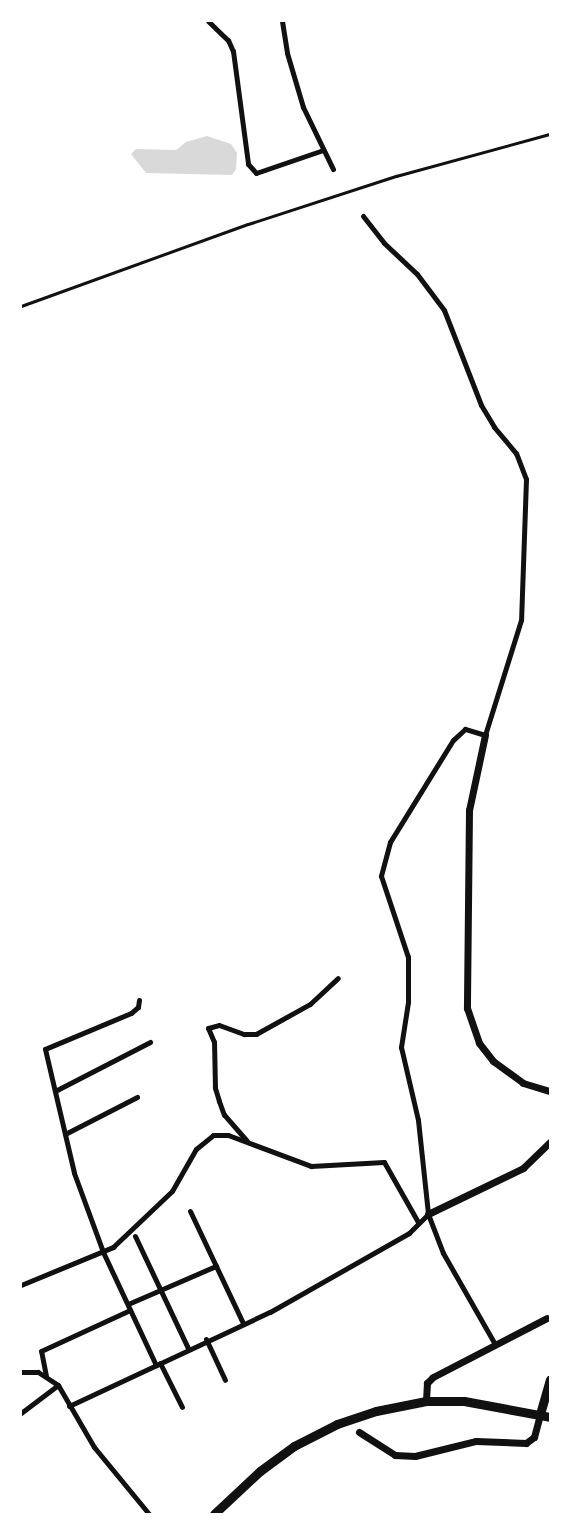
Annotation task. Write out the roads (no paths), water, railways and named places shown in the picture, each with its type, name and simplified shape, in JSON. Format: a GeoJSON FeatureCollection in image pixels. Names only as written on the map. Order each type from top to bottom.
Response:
{"type":"FeatureCollection","features":[{"type":"Feature","properties":{"kind":"main road"},"geometry":{"type":"LineString","coordinates":[[540,1414],[550,1379]]}},
{"type":"Feature","properties":{"kind":"main road"},"geometry":{"type":"LineString","coordinates":[[214,1514],[260,1471],[316,1434],[375,1411],[426,1401],[486,1403],[550,1417]]}},
{"type":"Feature","properties":{"kind":"street"},"geometry":{"type":"LineString","coordinates":[[208,21],[228,40],[233,51],[248,164],[256,173],[323,150]]}},
{"type":"Feature","properties":{"kind":"street"},"geometry":{"type":"LineString","coordinates":[[282,21],[291,72],[333,169]]}},
{"type":"Feature","properties":{"kind":"street"},"geometry":{"type":"LineString","coordinates":[[363,216],[384,243],[417,274],[444,310],[481,405],[494,427],[516,453],[526,479],[521,620],[504,665],[485,735],[470,810],[467,1008],[479,1043],[494,1061],[523,1083],[550,1091]]}},
{"type":"Feature","properties":{"kind":"street"},"geometry":{"type":"LineString","coordinates":[[485,735],[468,730],[458,734],[412,801],[382,864],[384,889],[408,957],[408,1002],[401,1047],[418,1120],[428,1214],[443,1253],[495,1344]]}},
{"type":"Feature","properties":{"kind":"street"},"geometry":{"type":"LineString","coordinates":[[248,1142],[224,1115],[219,1101],[215,1088],[214,1042],[208,1028],[219,1025],[244,1034],[256,1034],[310,1004],[338,978]]}},
{"type":"Feature","properties":{"kind":"street"},"geometry":{"type":"LineString","coordinates":[[139,1000],[138,1007],[131,1013],[45,1049],[74,1173],[103,1252],[158,1364],[182,1407]]}},
{"type":"Feature","properties":{"kind":"street"},"geometry":{"type":"LineString","coordinates":[[55,1091],[150,1042]]}},
{"type":"Feature","properties":{"kind":"street"},"geometry":{"type":"LineString","coordinates":[[65,1134],[137,1097]]}},
{"type":"Feature","properties":{"kind":"street"},"geometry":{"type":"LineString","coordinates":[[21,1285],[103,1252],[172,1191],[204,1140],[213,1135],[228,1135],[311,1166],[384,1162],[418,1222]]}},
{"type":"Feature","properties":{"kind":"street"},"geometry":{"type":"LineString","coordinates":[[69,1406],[188,1348],[270,1312],[382,1249],[428,1214],[523,1168],[550,1142]]}},
{"type":"Feature","properties":{"kind":"street"},"geometry":{"type":"LineString","coordinates":[[190,1211],[243,1323]]}},
{"type":"Feature","properties":{"kind":"street"},"geometry":{"type":"LineString","coordinates":[[135,1236],[188,1348]]}},
{"type":"Feature","properties":{"kind":"street"},"geometry":{"type":"LineString","coordinates":[[46,1376],[41,1351],[216,1266]]}},
{"type":"Feature","properties":{"kind":"street"},"geometry":{"type":"LineString","coordinates":[[426,1401],[429,1380],[547,1317]]}},
{"type":"Feature","properties":{"kind":"street"},"geometry":{"type":"LineString","coordinates":[[206,1340],[225,1380]]}},
{"type":"Feature","properties":{"kind":"street"},"geometry":{"type":"LineString","coordinates":[[21,1372],[46,1376],[58,1385],[94,1447],[148,1514]]}},
{"type":"Feature","properties":{"kind":"street"},"geometry":{"type":"LineString","coordinates":[[21,1413],[58,1385]]}},
{"type":"Feature","properties":{"kind":"street"},"geometry":{"type":"LineString","coordinates":[[359,1432],[395,1455],[416,1456],[476,1441],[526,1443],[534,1437],[540,1414]]}},
{"type":"Feature","properties":{"kind":"lane"},"geometry":{"type":"LineString","coordinates":[[21,306],[259,220],[396,176],[550,134]]}}]}
